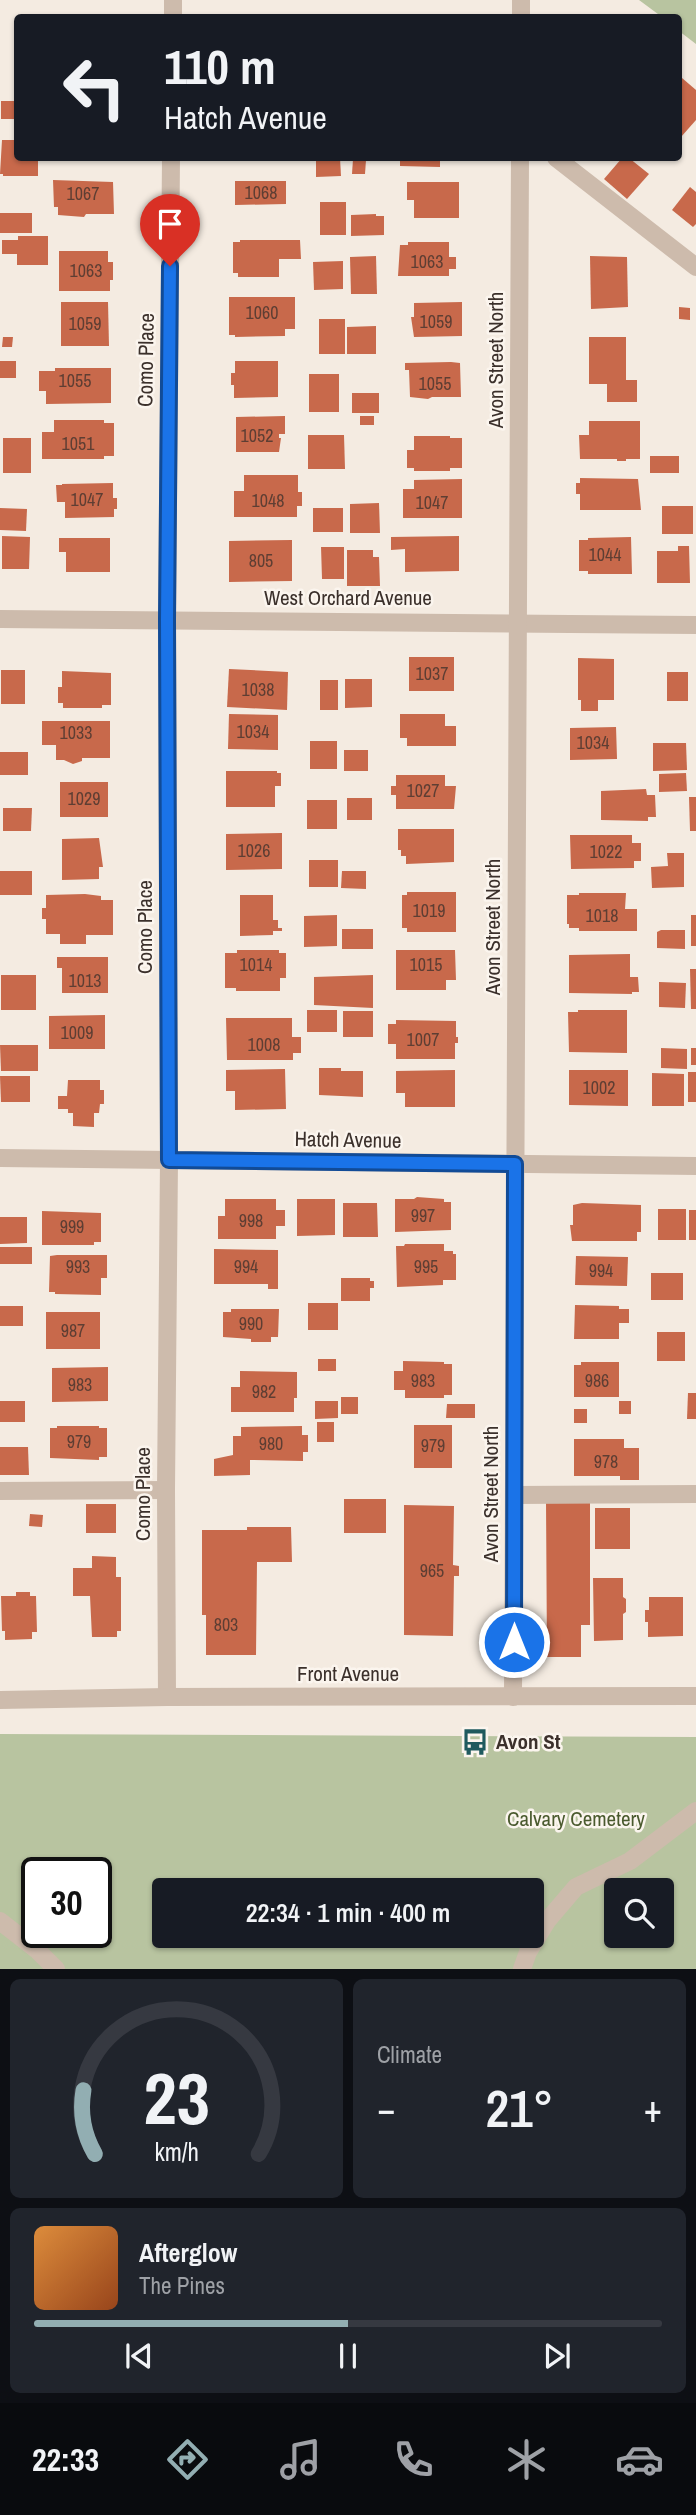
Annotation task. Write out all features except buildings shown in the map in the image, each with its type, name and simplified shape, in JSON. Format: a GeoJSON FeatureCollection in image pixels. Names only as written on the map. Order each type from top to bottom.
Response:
{"type":"FeatureCollection","features":[{"type":"Feature","properties":{"kind":"street","name":"Como Place"},"geometry":{"type":"LineString","coordinates":[[167,1697],[167,620],[171,161]]}},
{"type":"Feature","properties":{"kind":"street","name":"Avon Street North"},"geometry":{"type":"LineString","coordinates":[[513,1697],[520,161]]}},
{"type":"Feature","properties":{"kind":"street"},"geometry":{"type":"LineString","coordinates":[[560,161],[696,267]]}},
{"type":"Feature","properties":{"kind":"street","name":"West Orchard Avenue"},"geometry":{"type":"LineString","coordinates":[[0,619],[696,625]]}},
{"type":"Feature","properties":{"kind":"street","name":"Hatch Avenue"},"geometry":{"type":"LineString","coordinates":[[0,1158],[696,1166]]}},
{"type":"Feature","properties":{"kind":"street"},"geometry":{"type":"LineString","coordinates":[[0,1491],[166,1490]]}},
{"type":"Feature","properties":{"kind":"street"},"geometry":{"type":"LineString","coordinates":[[514,1495],[696,1494]]}},
{"type":"Feature","properties":{"kind":"street","name":"Front Avenue"},"geometry":{"type":"LineString","coordinates":[[0,1700],[696,1696]]}},
{"type":"Feature","properties":{"kind":"street"},"geometry":{"type":"LineString","coordinates":[[522,1969],[528,1952],[547,1921],[576,1888],[630,1861],[696,1811]]}},
{"type":"Feature","properties":{"kind":"street"},"geometry":{"type":"LineString","coordinates":[[0,1922],[37,1950],[56,1969]]}},
{"type":"Feature","properties":{"kind":"green space"},"geometry":{"type":"Polygon","coordinates":[[[639,0],[696,0],[696,44],[682,33],[682,14],[658,14],[639,0]]]}},
{"type":"Feature","properties":{"kind":"green space","name":"Calvary Cemetery"},"geometry":{"type":"Polygon","coordinates":[[[0,1734],[696,1737],[696,1969],[0,1969],[0,1734]]]}},
{"type":"Feature","properties":{"kind":"place","name":"Avon St"},"geometry":{"type":"Point","coordinates":[475,1742]}},
{"type":"Feature","properties":{"kind":"route"},"geometry":{"type":"LineString","coordinates":[[170,266],[167,620],[169,1160],[515,1164],[514,1642]]}}]}
